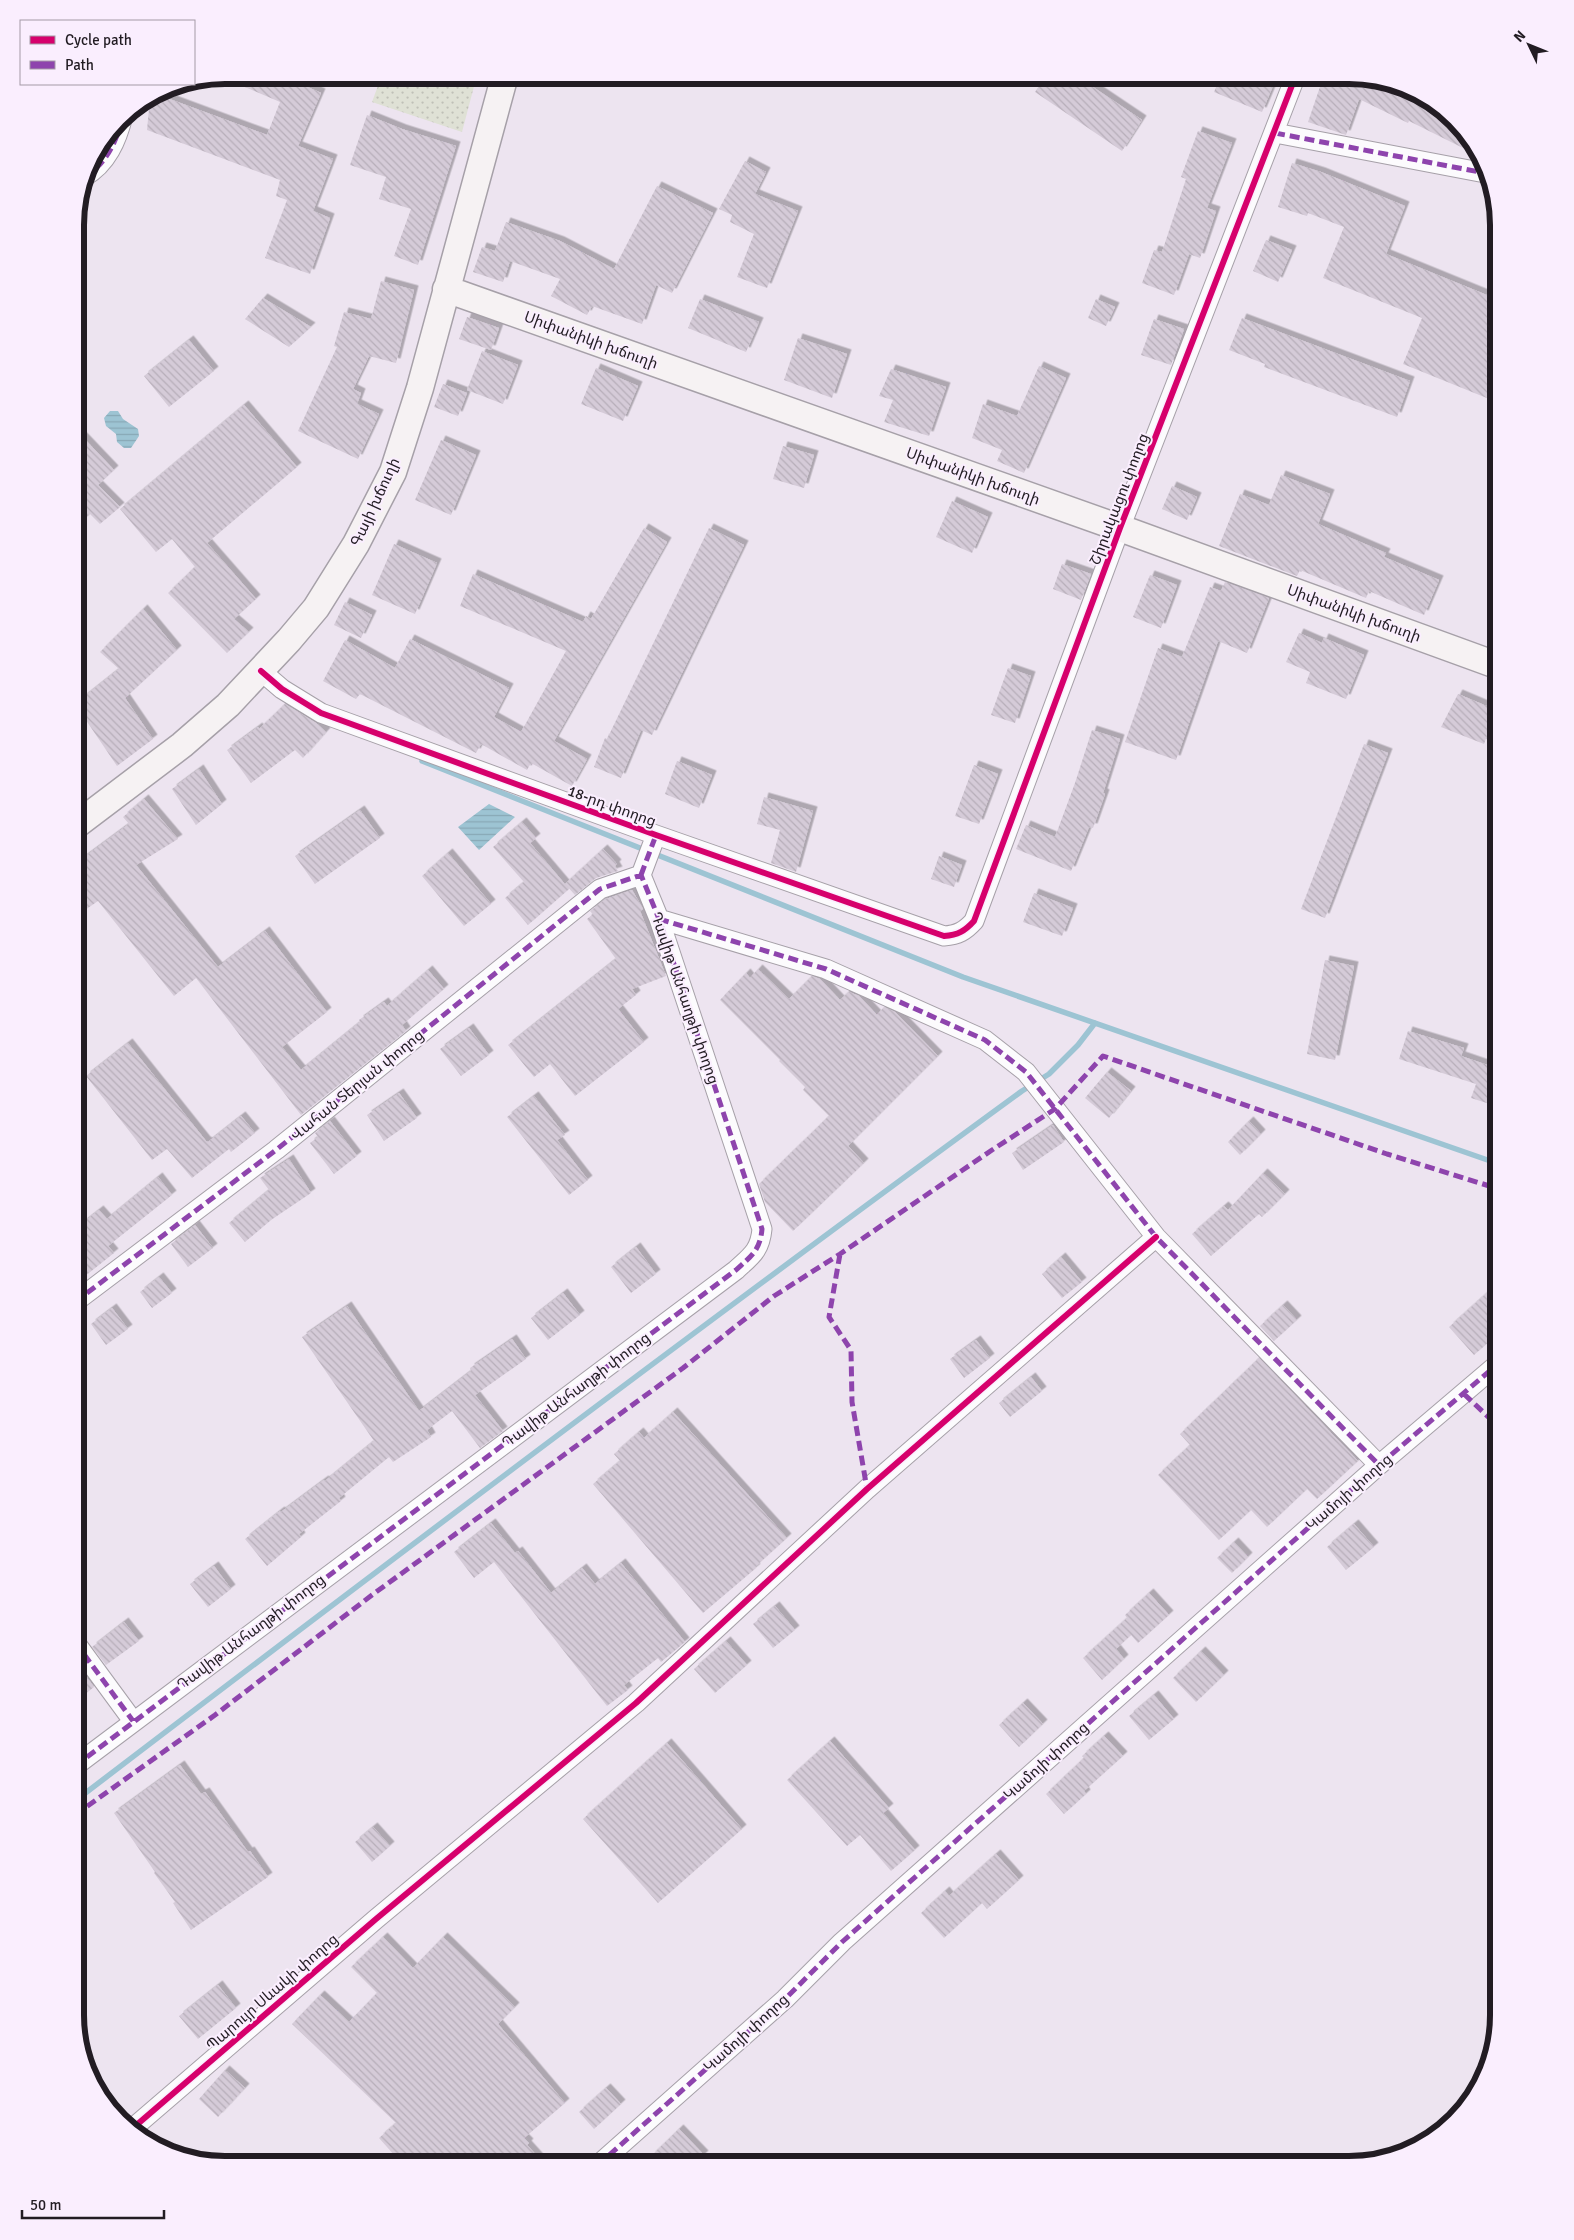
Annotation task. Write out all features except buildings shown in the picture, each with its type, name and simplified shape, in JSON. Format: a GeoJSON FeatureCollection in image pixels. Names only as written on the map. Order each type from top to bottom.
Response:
{"type":"FeatureCollection","features":[{"type":"Feature","properties":{"kind":"main road","name":"Գայի խճուղի"},"geometry":{"type":"LineString","coordinates":[[84,819],[182,745],[228,705],[261,671],[316,608],[338,577],[393,472],[420,388],[503,84]]}},
{"type":"Feature","properties":{"kind":"main road","name":"Սիփանիկի խճուղի"},"geometry":{"type":"LineString","coordinates":[[446,289],[1120,528],[1490,663]]}},
{"type":"Feature","properties":{"kind":"street","name":"Շիրակացու փողոց"},"geometry":{"type":"LineString","coordinates":[[965,931],[974,921],[1120,528],[1293,84]]}},
{"type":"Feature","properties":{"kind":"street"},"geometry":{"type":"LineString","coordinates":[[95,168],[103,162],[119,132]]}},
{"type":"Feature","properties":{"kind":"street"},"geometry":{"type":"LineString","coordinates":[[1275,133],[1480,172]]}},
{"type":"Feature","properties":{"kind":"street","name":"18-րդ փողոց"},"geometry":{"type":"LineString","coordinates":[[261,671],[282,690],[321,713],[656,835],[944,936],[955,936],[965,931]]}},
{"type":"Feature","properties":{"kind":"street"},"geometry":{"type":"LineString","coordinates":[[641,875],[656,835]]}},
{"type":"Feature","properties":{"kind":"street","name":"Դավիթ Անհաղթի փողոց"},"geometry":{"type":"LineString","coordinates":[[84,1759],[728,1276],[754,1253],[761,1242],[762,1229],[659,919],[641,875]]}},
{"type":"Feature","properties":{"kind":"street","name":"Վահան Տերյան փողոց"},"geometry":{"type":"LineString","coordinates":[[84,1295],[276,1150],[600,889],[641,875]]}},
{"type":"Feature","properties":{"kind":"street"},"geometry":{"type":"LineString","coordinates":[[659,919],[826,969],[985,1040],[1026,1072],[1156,1237],[1379,1465]]}},
{"type":"Feature","properties":{"kind":"street","name":"Պարույր Սևակի փողոց"},"geometry":{"type":"LineString","coordinates":[[137,2125],[428,1875],[636,1703],[868,1489],[1156,1237]]}},
{"type":"Feature","properties":{"kind":"street","name":"Կամոյի փողոց"},"geometry":{"type":"LineString","coordinates":[[608,2156],[785,1999],[849,1935],[1379,1465],[1490,1370]]}},
{"type":"Feature","properties":{"kind":"street"},"geometry":{"type":"LineString","coordinates":[[84,1654],[133,1721]]}},
{"type":"Feature","properties":{"kind":"shaded area"},"geometry":{"type":"Polygon","coordinates":[[[379,84],[475,84],[462,132],[372,102],[379,84]]]}},
{"type":"Feature","properties":{"kind":"water"},"geometry":{"type":"Polygon","coordinates":[[[110,411],[118,411],[123,419],[138,429],[139,436],[131,448],[124,448],[117,442],[116,434],[106,426],[104,418],[110,411]]]}},
{"type":"Feature","properties":{"kind":"water"},"geometry":{"type":"Polygon","coordinates":[[[489,804],[515,817],[479,850],[458,827],[489,804]]]}},
{"type":"Feature","properties":{"kind":"waterway"},"geometry":{"type":"LineString","coordinates":[[422,761],[963,977],[1490,1161]]}},
{"type":"Feature","properties":{"kind":"waterway"},"geometry":{"type":"LineString","coordinates":[[84,1794],[665,1355],[1022,1091],[1049,1074],[1078,1045],[1095,1023]]}},
{"type":"Feature","properties":{"kind":"marked path"},"geometry":{"type":"LineString","coordinates":[[95,169],[110,151],[118,133]]}},
{"type":"Feature","properties":{"kind":"marked path"},"geometry":{"type":"LineString","coordinates":[[1275,133],[1480,172]]}},
{"type":"Feature","properties":{"kind":"marked path"},"geometry":{"type":"LineString","coordinates":[[641,875],[656,835]]}},
{"type":"Feature","properties":{"kind":"marked path"},"geometry":{"type":"LineString","coordinates":[[84,1295],[276,1150],[600,889],[641,875]]}},
{"type":"Feature","properties":{"kind":"marked path"},"geometry":{"type":"LineString","coordinates":[[84,1759],[736,1270],[757,1248],[762,1229],[659,919],[641,875]]}},
{"type":"Feature","properties":{"kind":"marked path"},"geometry":{"type":"LineString","coordinates":[[659,919],[826,969],[985,1040],[1026,1072],[1156,1237],[1379,1465]]}},
{"type":"Feature","properties":{"kind":"marked path"},"geometry":{"type":"LineString","coordinates":[[84,1809],[215,1715],[372,1595],[683,1368],[774,1296],[840,1254],[1055,1109],[1103,1056],[1387,1154],[1490,1186]]}},
{"type":"Feature","properties":{"kind":"marked path"},"geometry":{"type":"LineString","coordinates":[[840,1254],[829,1317],[851,1350],[852,1402],[867,1489]]}},
{"type":"Feature","properties":{"kind":"marked path"},"geometry":{"type":"LineString","coordinates":[[608,2156],[785,1999],[842,1942],[1379,1465],[1490,1371]]}},
{"type":"Feature","properties":{"kind":"marked path"},"geometry":{"type":"LineString","coordinates":[[1464,1394],[1490,1419]]}},
{"type":"Feature","properties":{"kind":"marked path"},"geometry":{"type":"LineString","coordinates":[[84,1654],[133,1721]]}},
{"type":"Feature","properties":{"kind":"cycle path"},"geometry":{"type":"LineString","coordinates":[[261,671],[282,689],[321,713],[656,835],[944,936],[961,932],[974,921],[1120,528],[1293,84]]}},
{"type":"Feature","properties":{"kind":"cycle path"},"geometry":{"type":"LineString","coordinates":[[137,2125],[376,1919],[636,1703],[867,1489],[1156,1237]]}}]}
